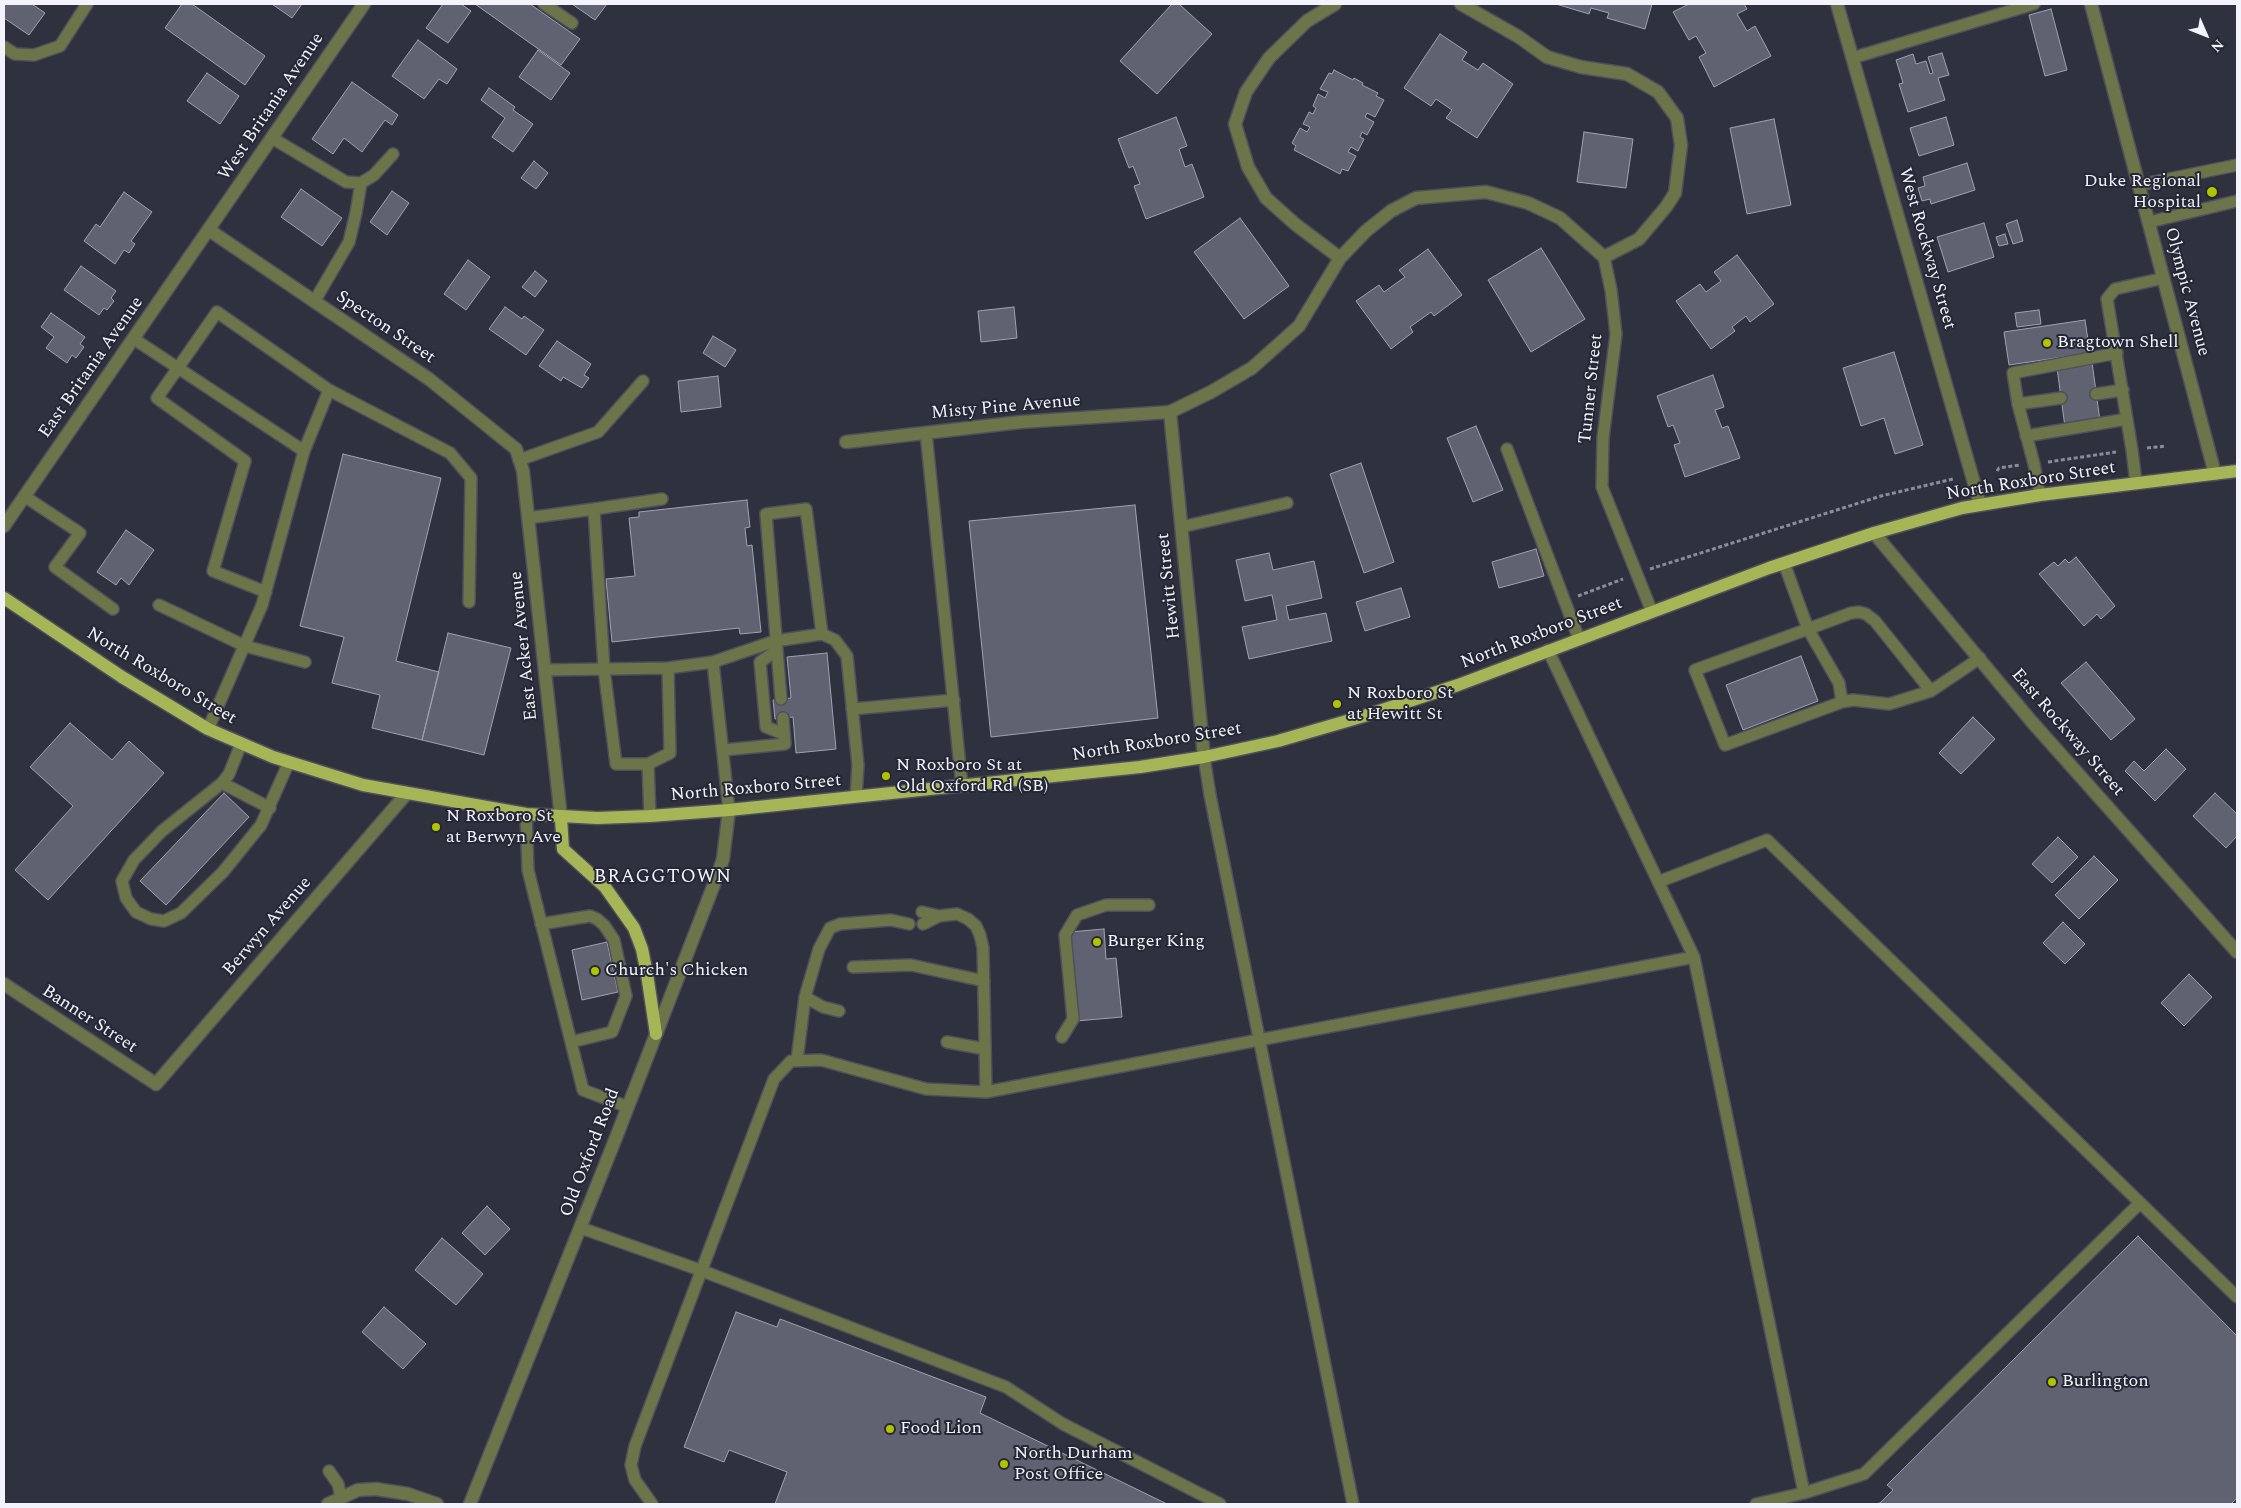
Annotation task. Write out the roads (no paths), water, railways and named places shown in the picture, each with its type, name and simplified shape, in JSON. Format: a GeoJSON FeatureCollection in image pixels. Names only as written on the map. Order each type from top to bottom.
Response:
{"type":"FeatureCollection","features":[{"type":"Feature","properties":{"kind":"main road","name":"North Roxboro Street"},"geometry":{"type":"LineString","coordinates":[[4,598],[122,677],[208,728],[241,744],[289,762],[363,785],[526,814],[561,818],[650,816],[729,810],[1140,767],[1204,757],[1278,741],[1364,716],[1458,684],[1784,563],[1874,533],[1980,504],[2237,471]]}},
{"type":"Feature","properties":{"kind":"main road"},"geometry":{"type":"LineString","coordinates":[[561,818],[563,849],[605,887],[634,928],[642,950],[656,1034]]}},
{"type":"Feature","properties":{"kind":"street","name":"West Britania Avenue"},"geometry":{"type":"LineString","coordinates":[[209,230],[364,4]]}},
{"type":"Feature","properties":{"kind":"street"},"geometry":{"type":"LineString","coordinates":[[1335,4],[1307,21],[1269,58],[1246,92],[1235,124],[1248,168],[1266,198],[1295,224],[1340,258]]}},
{"type":"Feature","properties":{"kind":"street"},"geometry":{"type":"LineString","coordinates":[[1170,412],[1211,392],[1252,368],[1299,326],[1340,258],[1366,231],[1391,211],[1416,198],[1486,192],[1528,203],[1560,218],[1604,257],[1639,239],[1666,208],[1675,193],[1681,145],[1677,118],[1658,92],[1627,74],[1581,67],[1547,57],[1519,37],[1461,4]]}},
{"type":"Feature","properties":{"kind":"street","name":"West Rockway Street"},"geometry":{"type":"LineString","coordinates":[[1836,4],[1980,504]]}},
{"type":"Feature","properties":{"kind":"street","name":"Olympic Avenue"},"geometry":{"type":"LineString","coordinates":[[2091,4],[2215,474]]}},
{"type":"Feature","properties":{"kind":"street","name":"Specton Street"},"geometry":{"type":"LineString","coordinates":[[209,230],[429,379],[516,449],[521,465]]}},
{"type":"Feature","properties":{"kind":"street","name":"East Britania Avenue"},"geometry":{"type":"LineString","coordinates":[[4,526],[209,230]]}},
{"type":"Feature","properties":{"kind":"street","name":"Misty Pine Avenue"},"geometry":{"type":"LineString","coordinates":[[846,442],[1021,422],[1170,412]]}},
{"type":"Feature","properties":{"kind":"street","name":"Hewitt Street"},"geometry":{"type":"LineString","coordinates":[[1170,412],[1204,757]]}},
{"type":"Feature","properties":{"kind":"street","name":"East Acker Avenue"},"geometry":{"type":"LineString","coordinates":[[521,465],[561,818]]}},
{"type":"Feature","properties":{"kind":"street","name":"East Rockway Street"},"geometry":{"type":"LineString","coordinates":[[1874,533],[2032,722],[2237,952]]}},
{"type":"Feature","properties":{"kind":"street","name":"Berwyn Avenue"},"geometry":{"type":"LineString","coordinates":[[156,1084],[407,793]]}},
{"type":"Feature","properties":{"kind":"street","name":"Old Oxford Road"},"geometry":{"type":"LineString","coordinates":[[470,1504],[581,1228],[723,859],[729,810]]}},
{"type":"Feature","properties":{"kind":"street","name":"Banner Street"},"geometry":{"type":"LineString","coordinates":[[4,984],[156,1084]]}},
{"type":"Feature","properties":{"kind":"street"},"geometry":{"type":"LineString","coordinates":[[328,1504],[358,1490],[376,1489],[408,1494],[437,1504]]}},
{"type":"Feature","properties":{"kind":"lane"},"geometry":{"type":"LineString","coordinates":[[4,46],[15,54],[34,55],[60,46],[87,4]]}},
{"type":"Feature","properties":{"kind":"lane"},"geometry":{"type":"LineString","coordinates":[[544,4],[572,23]]}},
{"type":"Feature","properties":{"kind":"lane"},"geometry":{"type":"LineString","coordinates":[[1852,58],[2034,4]]}},
{"type":"Feature","properties":{"kind":"lane"},"geometry":{"type":"LineString","coordinates":[[272,138],[346,182],[361,183],[374,175],[393,154]]}},
{"type":"Feature","properties":{"kind":"lane"},"geometry":{"type":"LineString","coordinates":[[2139,185],[2237,165]]}},
{"type":"Feature","properties":{"kind":"lane"},"geometry":{"type":"LineString","coordinates":[[314,302],[349,242],[361,183]]}},
{"type":"Feature","properties":{"kind":"lane"},"geometry":{"type":"LineString","coordinates":[[2149,222],[2237,201]]}},
{"type":"Feature","properties":{"kind":"lane","name":"Tunner Street"},"geometry":{"type":"LineString","coordinates":[[1604,257],[1611,290],[1616,334],[1603,438],[1602,487],[1652,612]]}},
{"type":"Feature","properties":{"kind":"lane"},"geometry":{"type":"LineString","coordinates":[[2136,483],[2123,390],[2107,299],[2115,289],[2164,278]]}},
{"type":"Feature","properties":{"kind":"lane"},"geometry":{"type":"LineString","coordinates":[[266,592],[213,571],[245,461],[157,398],[218,312],[329,390],[450,452],[470,478],[468,602]]}},
{"type":"Feature","properties":{"kind":"lane"},"geometry":{"type":"LineString","coordinates":[[134,338],[304,451]]}},
{"type":"Feature","properties":{"kind":"lane"},"geometry":{"type":"LineString","coordinates":[[2040,495],[2018,404],[2013,373],[2117,353]]}},
{"type":"Feature","properties":{"kind":"lane"},"geometry":{"type":"LineString","coordinates":[[521,465],[598,432],[643,381]]}},
{"type":"Feature","properties":{"kind":"lane"},"geometry":{"type":"LineString","coordinates":[[208,728],[266,592],[304,451],[329,390]]}},
{"type":"Feature","properties":{"kind":"lane"},"geometry":{"type":"LineString","coordinates":[[2096,394],[2123,390]]}},
{"type":"Feature","properties":{"kind":"lane"},"geometry":{"type":"LineString","coordinates":[[2018,404],[2061,398]]}},
{"type":"Feature","properties":{"kind":"lane"},"geometry":{"type":"LineString","coordinates":[[2026,436],[2127,419]]}},
{"type":"Feature","properties":{"kind":"lane"},"geometry":{"type":"LineString","coordinates":[[926,433],[962,786]]}},
{"type":"Feature","properties":{"kind":"lane"},"geometry":{"type":"LineString","coordinates":[[1506,449],[1579,639]]}},
{"type":"Feature","properties":{"kind":"lane"},"geometry":{"type":"LineString","coordinates":[[24,496],[80,533],[55,567],[112,609]]}},
{"type":"Feature","properties":{"kind":"lane"},"geometry":{"type":"LineString","coordinates":[[528,518],[662,499]]}},
{"type":"Feature","properties":{"kind":"lane"},"geometry":{"type":"LineString","coordinates":[[1181,527],[1287,503]]}},
{"type":"Feature","properties":{"kind":"lane"},"geometry":{"type":"LineString","coordinates":[[594,509],[604,669],[616,764],[648,764],[670,753],[668,668]]}},
{"type":"Feature","properties":{"kind":"lane"},"geometry":{"type":"LineString","coordinates":[[781,699],[766,514],[806,509],[822,634]]}},
{"type":"Feature","properties":{"kind":"lane"},"geometry":{"type":"LineString","coordinates":[[1784,563],[1808,628],[1840,683],[1842,702]]}},
{"type":"Feature","properties":{"kind":"lane"},"geometry":{"type":"LineString","coordinates":[[159,605],[244,646],[305,662]]}},
{"type":"Feature","properties":{"kind":"lane"},"geometry":{"type":"LineString","coordinates":[[1931,691],[1875,621],[1866,614],[1859,612],[1808,628],[1695,670],[1725,745],[1842,702],[1889,704],[1931,691],[1980,658]]}},
{"type":"Feature","properties":{"kind":"lane"},"geometry":{"type":"LineString","coordinates":[[545,670],[668,668],[713,662],[822,634],[836,640],[847,656],[858,765],[856,797]]}},
{"type":"Feature","properties":{"kind":"lane"},"geometry":{"type":"LineString","coordinates":[[776,646],[760,662],[766,727],[784,734]]}},
{"type":"Feature","properties":{"kind":"lane"},"geometry":{"type":"LineString","coordinates":[[1548,650],[1694,957],[1804,1493]]}},
{"type":"Feature","properties":{"kind":"lane"},"geometry":{"type":"LineString","coordinates":[[713,662],[729,810]]}},
{"type":"Feature","properties":{"kind":"lane"},"geometry":{"type":"LineString","coordinates":[[852,708],[954,700]]}},
{"type":"Feature","properties":{"kind":"lane"},"geometry":{"type":"LineString","coordinates":[[724,750],[785,744],[783,718]]}},
{"type":"Feature","properties":{"kind":"lane"},"geometry":{"type":"LineString","coordinates":[[241,744],[229,774],[222,783],[162,830],[134,860],[122,881],[126,898],[136,912],[151,919],[164,921],[181,913],[234,858],[261,825],[289,762]]}},
{"type":"Feature","properties":{"kind":"lane"},"geometry":{"type":"LineString","coordinates":[[1204,757],[1210,795],[1353,1504]]}},
{"type":"Feature","properties":{"kind":"lane"},"geometry":{"type":"LineString","coordinates":[[648,764],[650,816]]}},
{"type":"Feature","properties":{"kind":"lane"},"geometry":{"type":"LineString","coordinates":[[222,783],[270,808]]}},
{"type":"Feature","properties":{"kind":"lane"},"geometry":{"type":"LineString","coordinates":[[526,814],[528,870],[583,1090],[628,1107]]}},
{"type":"Feature","properties":{"kind":"lane"},"geometry":{"type":"LineString","coordinates":[[1658,882],[1767,840],[2237,1297]]}},
{"type":"Feature","properties":{"kind":"lane"},"geometry":{"type":"LineString","coordinates":[[1062,1037],[1073,1019],[1065,935],[1077,915],[1106,906],[1149,905]]}},
{"type":"Feature","properties":{"kind":"lane"},"geometry":{"type":"LineString","coordinates":[[922,912],[939,916]]}},
{"type":"Feature","properties":{"kind":"lane"},"geometry":{"type":"LineString","coordinates":[[923,924],[939,916],[956,914],[968,919],[976,926],[983,948],[986,1092]]}},
{"type":"Feature","properties":{"kind":"lane"},"geometry":{"type":"LineString","coordinates":[[541,924],[590,916],[598,919],[614,940],[626,996],[612,1032],[571,1042]]}},
{"type":"Feature","properties":{"kind":"lane"},"geometry":{"type":"LineString","coordinates":[[797,1060],[805,997],[819,949],[830,928],[840,924],[908,919]]}},
{"type":"Feature","properties":{"kind":"lane"},"geometry":{"type":"LineString","coordinates":[[652,1504],[635,1480],[631,1465],[635,1446],[700,1270],[774,1080],[791,1061],[821,1060],[926,1088],[986,1092],[1694,957]]}},
{"type":"Feature","properties":{"kind":"lane"},"geometry":{"type":"LineString","coordinates":[[853,967],[912,965],[984,981]]}},
{"type":"Feature","properties":{"kind":"lane"},"geometry":{"type":"LineString","coordinates":[[805,997],[823,1007],[839,1012]]}},
{"type":"Feature","properties":{"kind":"lane"},"geometry":{"type":"LineString","coordinates":[[947,1042],[985,1049]]}},
{"type":"Feature","properties":{"kind":"lane"},"geometry":{"type":"LineString","coordinates":[[1756,1504],[1804,1493],[1864,1474],[2140,1202]]}},
{"type":"Feature","properties":{"kind":"lane"},"geometry":{"type":"LineString","coordinates":[[581,1228],[700,1270],[1006,1386],[1063,1424],[1220,1504]]}},
{"type":"Feature","properties":{"kind":"lane"},"geometry":{"type":"LineString","coordinates":[[329,1470],[338,1484],[342,1497]]}},
{"type":"Feature","properties":{"kind":"place","name":"Duke Regional Hospital"},"geometry":{"type":"Point","coordinates":[2212,192]}},
{"type":"Feature","properties":{"kind":"place","name":"Bragtown Shell"},"geometry":{"type":"Point","coordinates":[2047,343]}},
{"type":"Feature","properties":{"kind":"place","name":"N Roxboro St at Hewitt St"},"geometry":{"type":"Point","coordinates":[1337,704]}},
{"type":"Feature","properties":{"kind":"place","name":"N Roxboro St at Old Oxford Rd (SB)"},"geometry":{"type":"Point","coordinates":[886,776]}},
{"type":"Feature","properties":{"kind":"place","name":"N Roxboro St at Berwyn Ave"},"geometry":{"type":"Point","coordinates":[436,827]}},
{"type":"Feature","properties":{"kind":"place","name":"Burger King"},"geometry":{"type":"Point","coordinates":[1097,942]}},
{"type":"Feature","properties":{"kind":"place","name":"Church's Chicken"},"geometry":{"type":"Point","coordinates":[595,971]}},
{"type":"Feature","properties":{"kind":"place","name":"Burlington"},"geometry":{"type":"Point","coordinates":[2052,1382]}},
{"type":"Feature","properties":{"kind":"place","name":"Food Lion"},"geometry":{"type":"Point","coordinates":[890,1429]}},
{"type":"Feature","properties":{"kind":"place","name":"North Durham Post Office"},"geometry":{"type":"Point","coordinates":[1004,1464]}},
{"type":"Feature","properties":{"kind":"district","name":"BRAGGTOWN"},"geometry":{"type":"Point","coordinates":[663,878]}}]}
